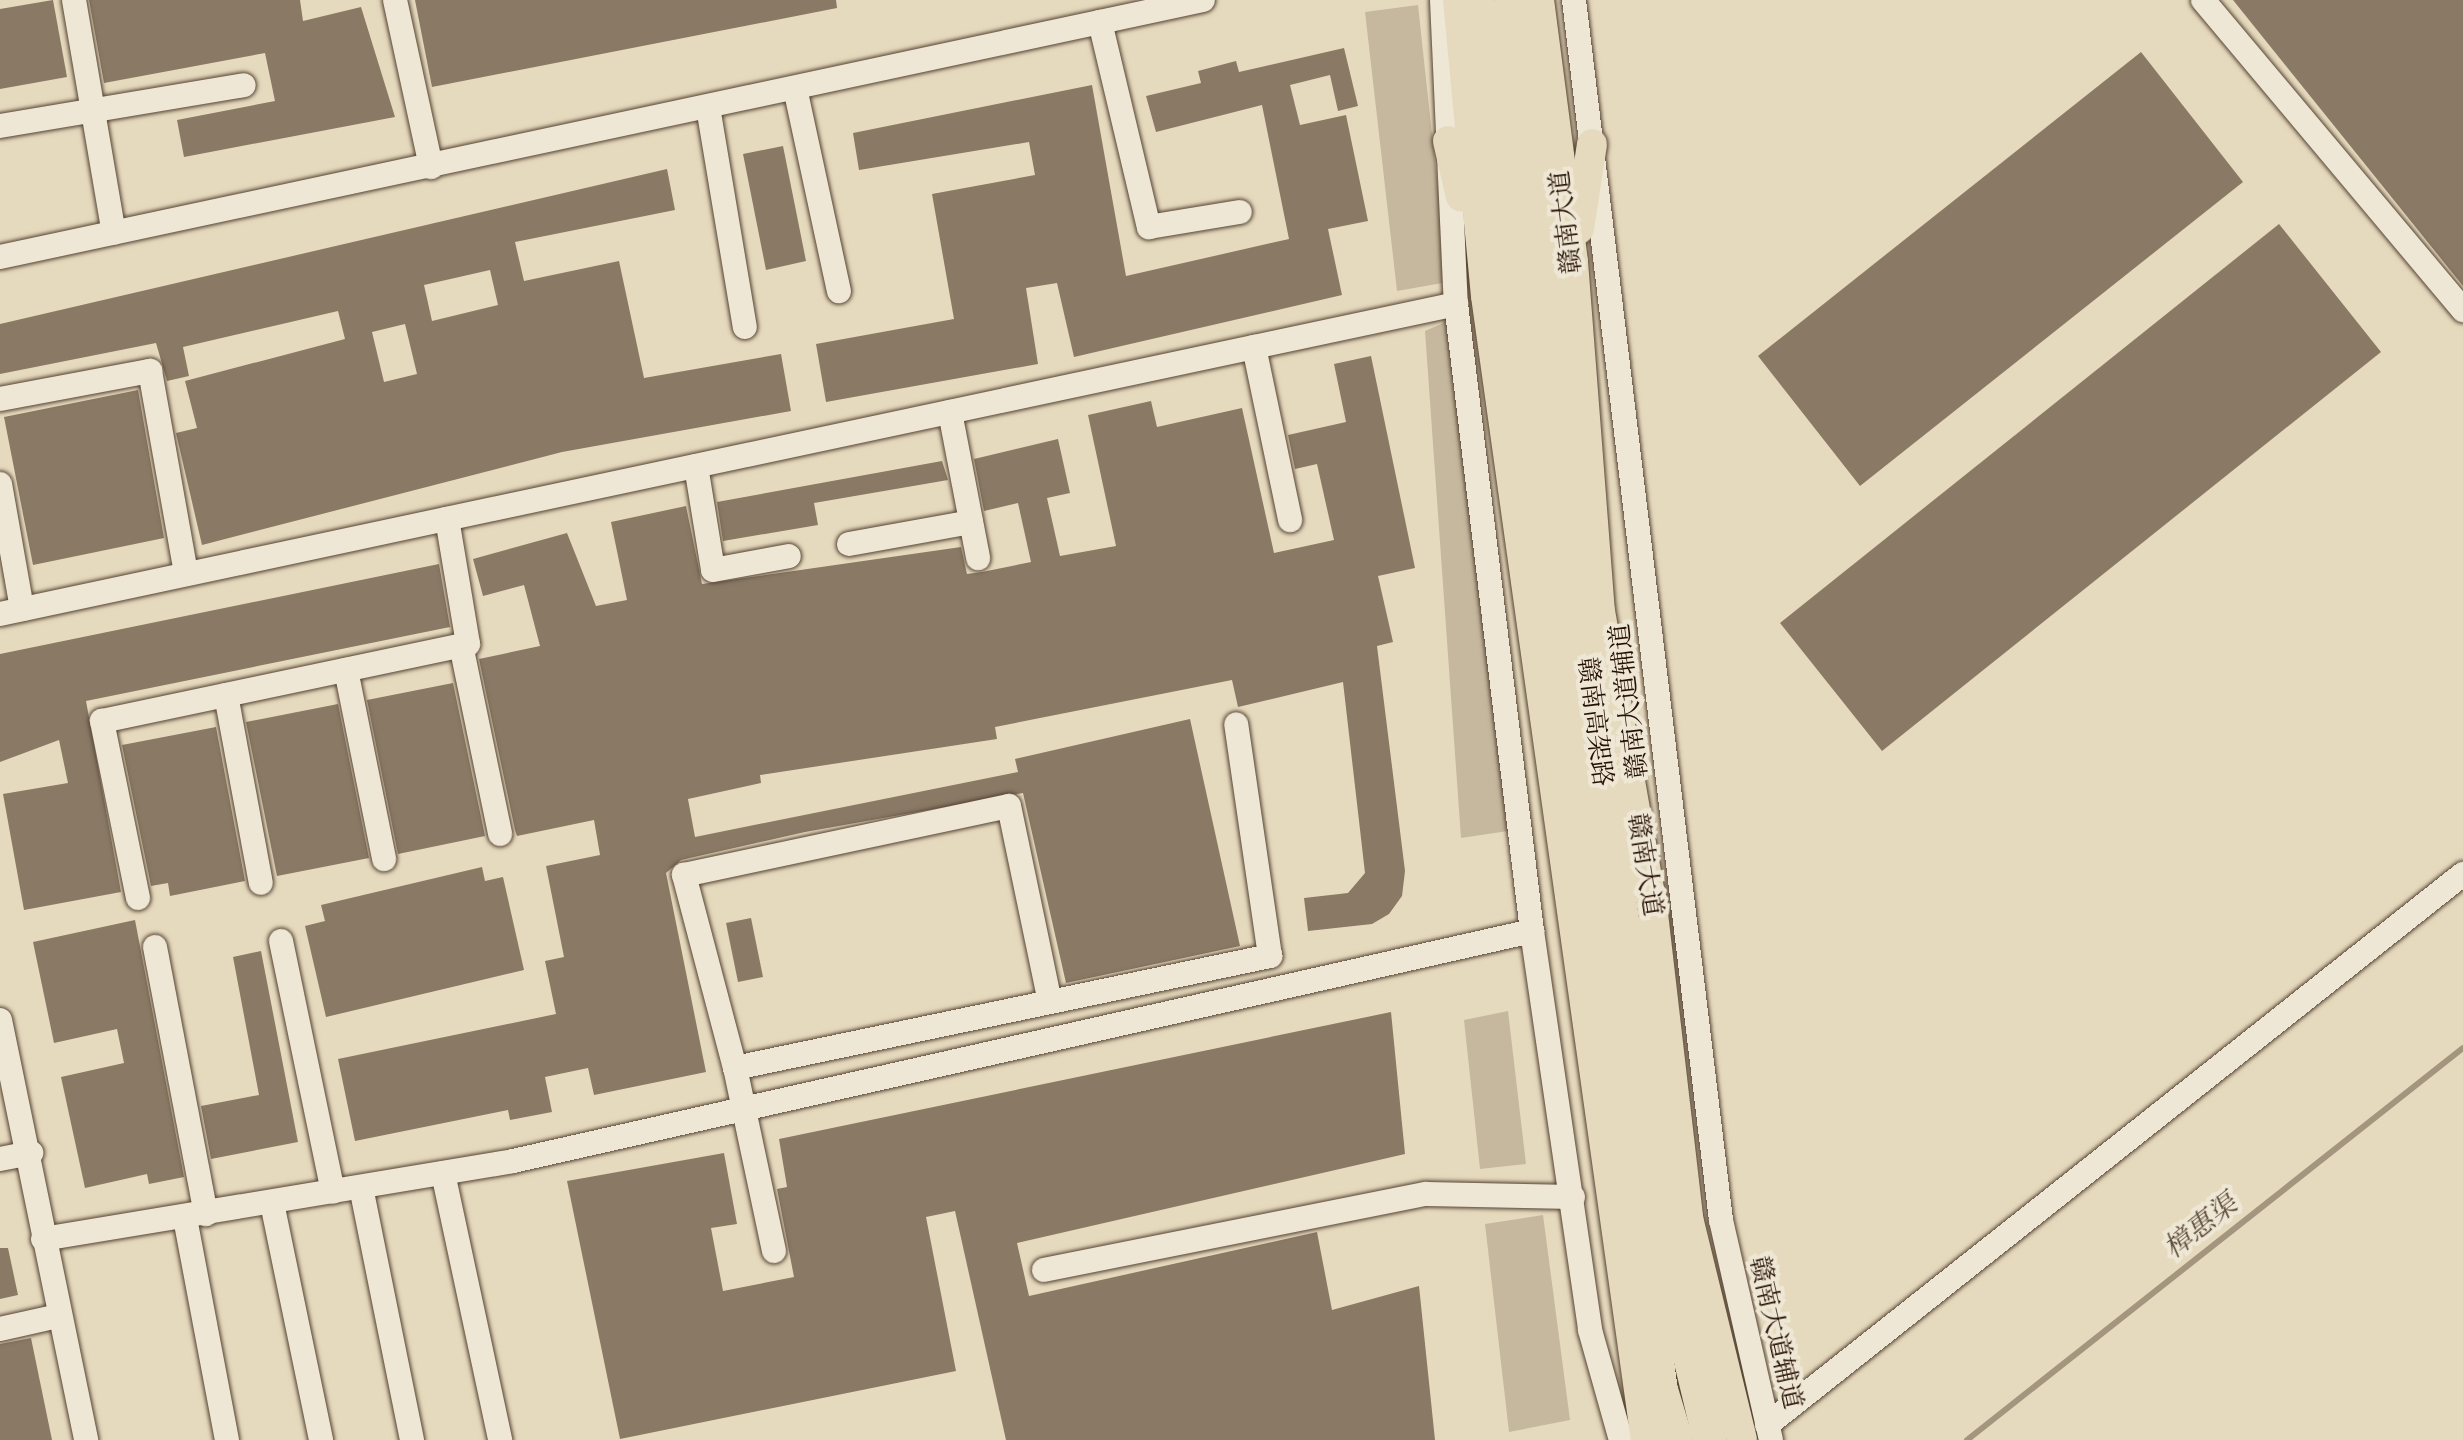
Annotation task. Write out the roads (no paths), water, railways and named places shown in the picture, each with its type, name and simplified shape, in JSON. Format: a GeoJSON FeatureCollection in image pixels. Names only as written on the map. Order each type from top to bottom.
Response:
{"type":"FeatureCollection","features":[{"type":"Feature","properties":{"kind":"highway","name":"赣南高架路"},"geometry":{"type":"LineString","coordinates":[[1477,0],[1548,623],[1661,1390],[1676,1440]]}},
{"type":"Feature","properties":{"kind":"highway","name":"赣南高架路"},"geometry":{"type":"LineString","coordinates":[[1511,0],[1593,729],[1684,1332],[1710,1440]]}},
{"type":"Feature","properties":{"kind":"main road"},"geometry":{"type":"LineString","coordinates":[[1458,0],[1486,296],[1646,1440]]}},
{"type":"Feature","properties":{"kind":"main road","name":"赣南大道"},"geometry":{"type":"LineString","coordinates":[[1539,0],[1573,262],[1600,611],[1652,905],[1688,1218],[1760,1435]]}},
{"type":"Feature","properties":{"kind":"main road"},"geometry":{"type":"LineString","coordinates":[[1448,141],[1486,296]]}},
{"type":"Feature","properties":{"kind":"main road"},"geometry":{"type":"LineString","coordinates":[[1573,262],[1592,144]]}},
{"type":"Feature","properties":{"kind":"street"},"geometry":{"type":"LineString","coordinates":[[74,0],[114,233]]}},
{"type":"Feature","properties":{"kind":"street"},"geometry":{"type":"LineString","coordinates":[[395,0],[431,167]]}},
{"type":"Feature","properties":{"kind":"street"},"geometry":{"type":"LineString","coordinates":[[1442,0],[1456,304],[1532,931],[1590,1330],[1621,1440]]}},
{"type":"Feature","properties":{"kind":"street","name":"赣南大道辅道"},"geometry":{"type":"LineString","coordinates":[[1574,0],[1721,1220],[1760,1435]]}},
{"type":"Feature","properties":{"kind":"street"},"geometry":{"type":"LineString","coordinates":[[2203,0],[2463,310]]}},
{"type":"Feature","properties":{"kind":"street"},"geometry":{"type":"LineString","coordinates":[[0,257],[431,167],[1188,1]]}},
{"type":"Feature","properties":{"kind":"street"},"geometry":{"type":"LineString","coordinates":[[1100,22],[1149,227],[1240,212]]}},
{"type":"Feature","properties":{"kind":"street"},"geometry":{"type":"LineString","coordinates":[[0,126],[244,85]]}},
{"type":"Feature","properties":{"kind":"street"},"geometry":{"type":"LineString","coordinates":[[795,88],[839,291]]}},
{"type":"Feature","properties":{"kind":"street"},"geometry":{"type":"LineString","coordinates":[[708,107],[745,327]]}},
{"type":"Feature","properties":{"kind":"street"},"geometry":{"type":"LineString","coordinates":[[0,484],[11,612],[1456,304]]}},
{"type":"Feature","properties":{"kind":"street"},"geometry":{"type":"LineString","coordinates":[[1254,347],[1290,520]]}},
{"type":"Feature","properties":{"kind":"street"},"geometry":{"type":"LineString","coordinates":[[0,399],[150,371],[186,574]]}},
{"type":"Feature","properties":{"kind":"street"},"geometry":{"type":"LineString","coordinates":[[950,412],[978,558]]}},
{"type":"Feature","properties":{"kind":"street"},"geometry":{"type":"LineString","coordinates":[[696,466],[713,570],[789,556]]}},
{"type":"Feature","properties":{"kind":"street"},"geometry":{"type":"LineString","coordinates":[[138,898],[102,721],[468,644],[447,519]]}},
{"type":"Feature","properties":{"kind":"street"},"geometry":{"type":"LineString","coordinates":[[849,544],[971,522]]}},
{"type":"Feature","properties":{"kind":"street"},"geometry":{"type":"LineString","coordinates":[[461,645],[500,834]]}},
{"type":"Feature","properties":{"kind":"street"},"geometry":{"type":"LineString","coordinates":[[346,670],[384,859]]}},
{"type":"Feature","properties":{"kind":"street"},"geometry":{"type":"LineString","coordinates":[[226,695],[261,883]]}},
{"type":"Feature","properties":{"kind":"street"},"geometry":{"type":"LineString","coordinates":[[735,1068],[1270,956],[1236,724]]}},
{"type":"Feature","properties":{"kind":"street"},"geometry":{"type":"LineString","coordinates":[[774,1251],[735,1068],[684,875],[1009,806],[1050,1002]]}},
{"type":"Feature","properties":{"kind":"street"},"geometry":{"type":"LineString","coordinates":[[1760,1435],[2463,874]]}},
{"type":"Feature","properties":{"kind":"street"},"geometry":{"type":"LineString","coordinates":[[43,1239],[443,1173],[744,1109],[1532,931]]}},
{"type":"Feature","properties":{"kind":"street"},"geometry":{"type":"LineString","coordinates":[[281,941],[333,1192]]}},
{"type":"Feature","properties":{"kind":"street"},"geometry":{"type":"LineString","coordinates":[[155,947],[227,1440]]}},
{"type":"Feature","properties":{"kind":"street"},"geometry":{"type":"LineString","coordinates":[[0,1020],[31,1153],[43,1239],[86,1440]]}},
{"type":"Feature","properties":{"kind":"street"},"geometry":{"type":"LineString","coordinates":[[0,1159],[31,1153]]}},
{"type":"Feature","properties":{"kind":"street"},"geometry":{"type":"LineString","coordinates":[[443,1173],[500,1440]]}},
{"type":"Feature","properties":{"kind":"street"},"geometry":{"type":"LineString","coordinates":[[361,1187],[412,1440]]}},
{"type":"Feature","properties":{"kind":"street"},"geometry":{"type":"LineString","coordinates":[[1044,1270],[1426,1194],[1573,1197]]}},
{"type":"Feature","properties":{"kind":"street"},"geometry":{"type":"LineString","coordinates":[[272,1203],[321,1440]]}},
{"type":"Feature","properties":{"kind":"street"},"geometry":{"type":"LineString","coordinates":[[0,1329],[58,1316]]}},
{"type":"Feature","properties":{"kind":"waterway","name":"樟惠渠"},"geometry":{"type":"LineString","coordinates":[[1967,1440],[2463,1048]]}}]}
